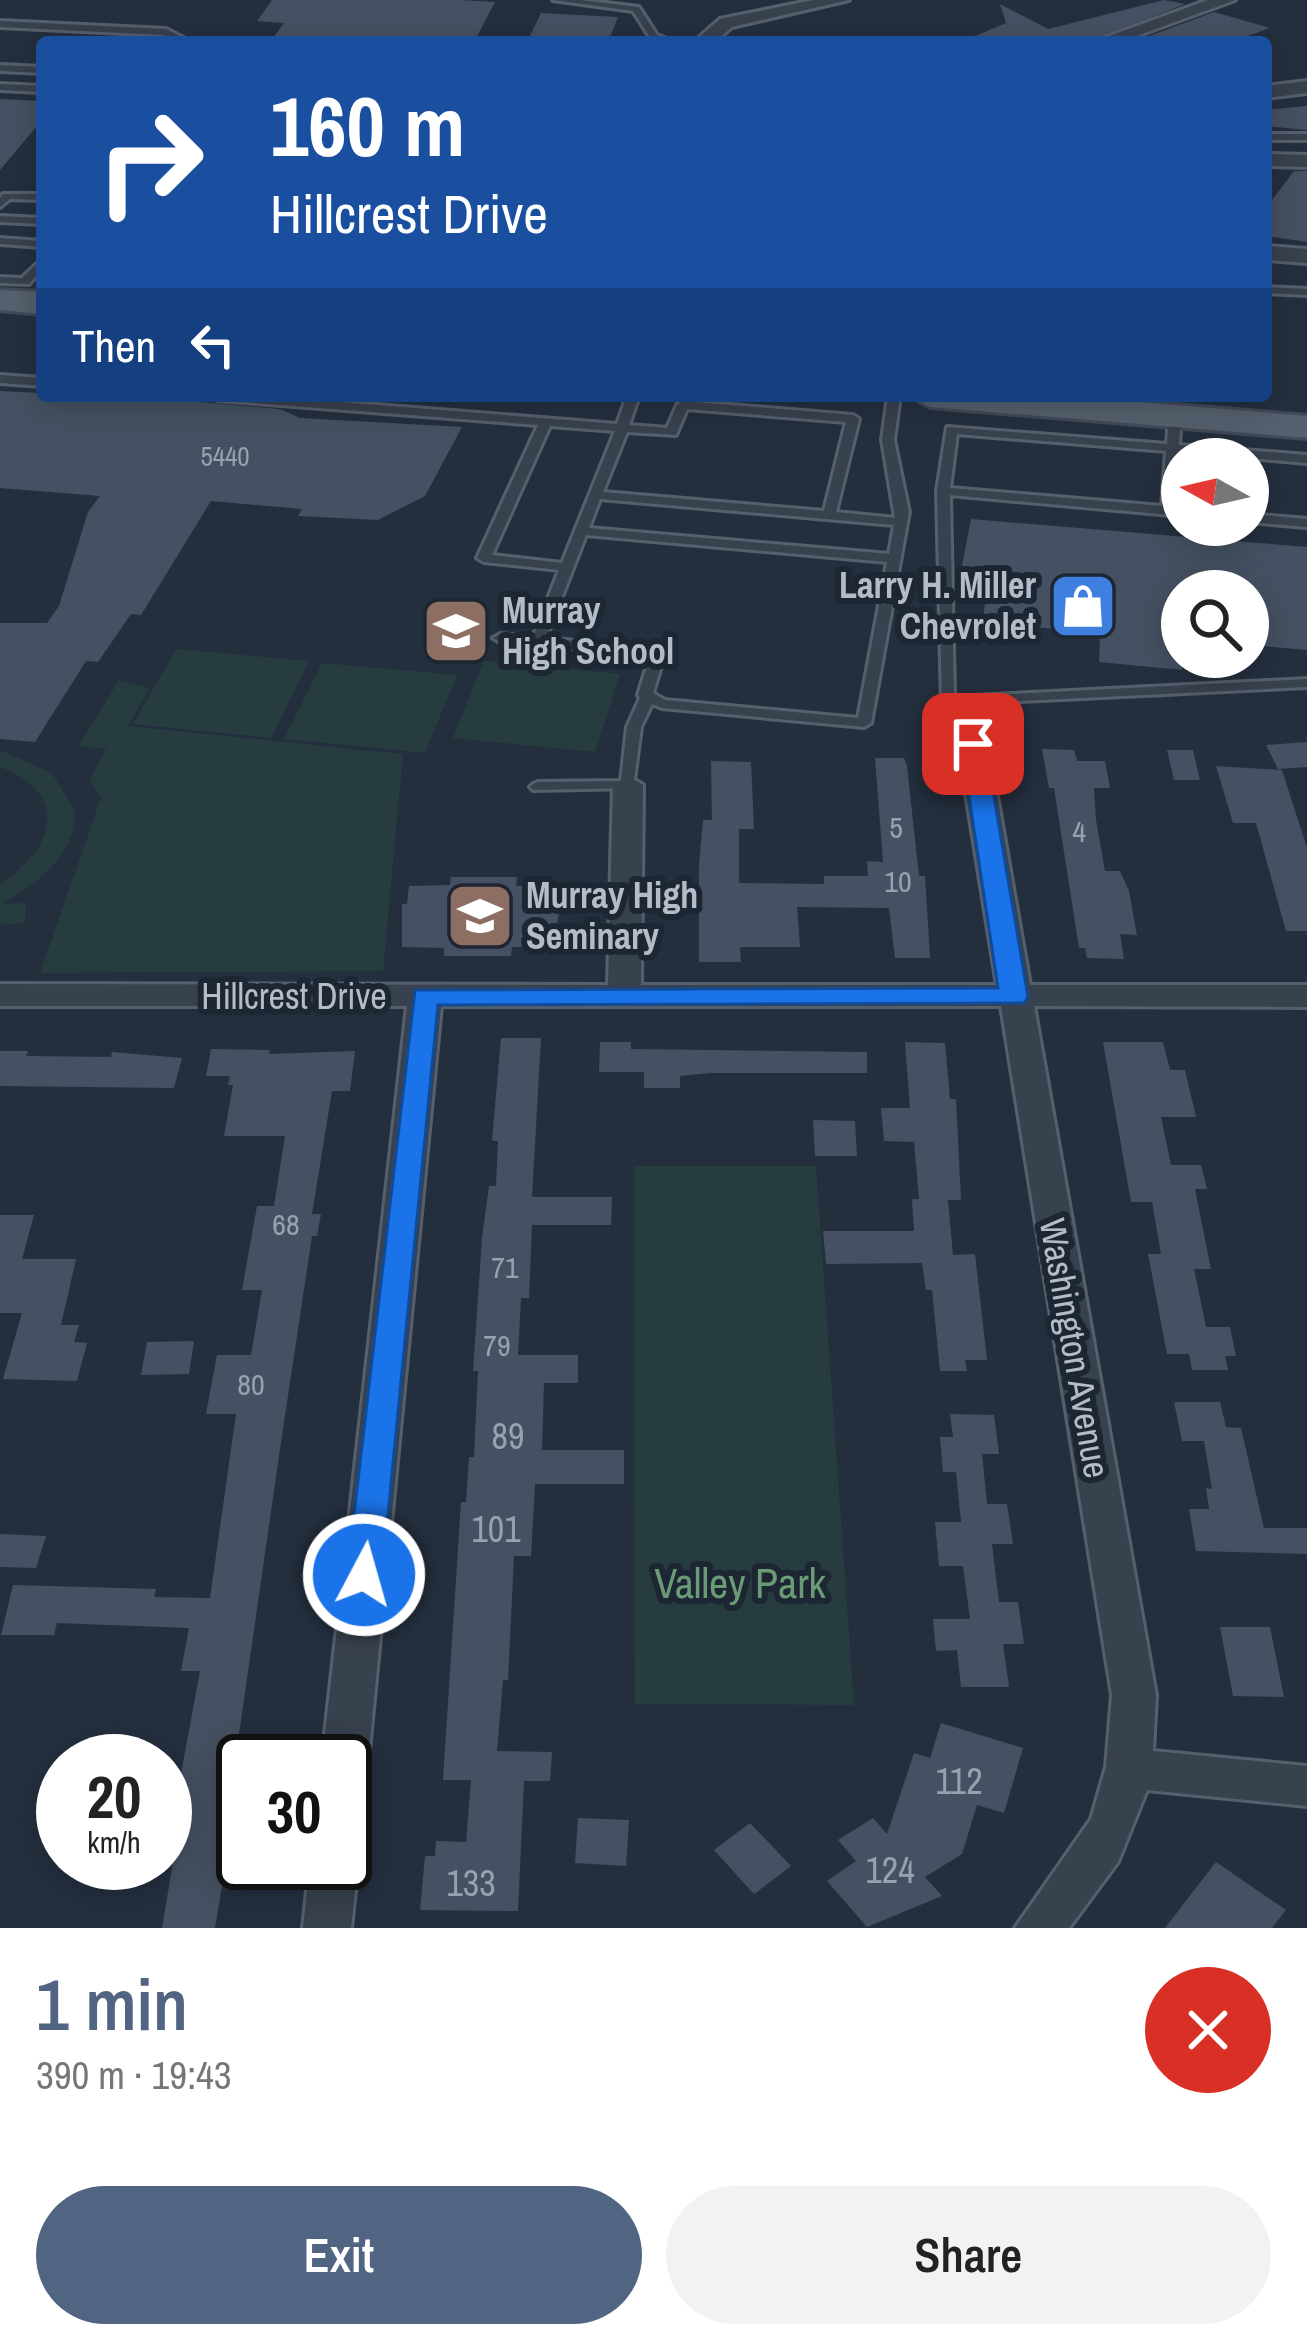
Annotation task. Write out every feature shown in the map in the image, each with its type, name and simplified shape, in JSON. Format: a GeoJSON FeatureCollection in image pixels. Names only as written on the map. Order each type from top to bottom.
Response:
{"type":"FeatureCollection","features":[{"type":"Feature","properties":{"kind":"main road"},"geometry":{"type":"LineString","coordinates":[[0,325],[36,327]]}},
{"type":"Feature","properties":{"kind":"main road"},"geometry":{"type":"LineString","coordinates":[[992,402],[1307,427]]}},
{"type":"Feature","properties":{"kind":"main road"},"geometry":{"type":"LineString","coordinates":[[1179,420],[1307,406]]}},
{"type":"Feature","properties":{"kind":"street"},"geometry":{"type":"LineString","coordinates":[[705,36],[726,23],[791,4],[840,0]]}},
{"type":"Feature","properties":{"kind":"street"},"geometry":{"type":"LineString","coordinates":[[1120,36],[1226,0]]}},
{"type":"Feature","properties":{"kind":"street"},"geometry":{"type":"LineString","coordinates":[[1272,91],[1307,87]]}},
{"type":"Feature","properties":{"kind":"street"},"geometry":{"type":"LineString","coordinates":[[1272,160],[1307,161]]}},
{"type":"Feature","properties":{"kind":"street"},"geometry":{"type":"LineString","coordinates":[[1272,253],[1307,256]]}},
{"type":"Feature","properties":{"kind":"street","name":"Washington Avenue"},"geometry":{"type":"LineString","coordinates":[[973,744],[1134,1695],[1132,1769],[1109,1842],[1040,1928]]}},
{"type":"Feature","properties":{"kind":"street"},"geometry":{"type":"LineString","coordinates":[[624,995],[628,785]]}},
{"type":"Feature","properties":{"kind":"street","name":"Hillcrest Drive"},"geometry":{"type":"LineString","coordinates":[[0,995],[1307,995]]}},
{"type":"Feature","properties":{"kind":"street"},"geometry":{"type":"LineString","coordinates":[[348,1734],[425,997]]}},
{"type":"Feature","properties":{"kind":"street"},"geometry":{"type":"LineString","coordinates":[[1132,1769],[1307,1786]]}},
{"type":"Feature","properties":{"kind":"street"},"geometry":{"type":"LineString","coordinates":[[328,1928],[332,1890]]}},
{"type":"Feature","properties":{"kind":"lane"},"geometry":{"type":"LineString","coordinates":[[557,0],[636,10],[653,36]]}},
{"type":"Feature","properties":{"kind":"lane"},"geometry":{"type":"LineString","coordinates":[[0,24],[132,36]]}},
{"type":"Feature","properties":{"kind":"lane"},"geometry":{"type":"LineString","coordinates":[[0,68],[36,70]]}},
{"type":"Feature","properties":{"kind":"lane"},"geometry":{"type":"LineString","coordinates":[[0,87],[36,89]]}},
{"type":"Feature","properties":{"kind":"lane"},"geometry":{"type":"LineString","coordinates":[[1272,137],[1307,137]]}},
{"type":"Feature","properties":{"kind":"lane"},"geometry":{"type":"LineString","coordinates":[[2,198],[36,197]]}},
{"type":"Feature","properties":{"kind":"lane"},"geometry":{"type":"LineString","coordinates":[[0,219],[36,221]]}},
{"type":"Feature","properties":{"kind":"lane"},"geometry":{"type":"LineString","coordinates":[[0,241],[36,244]]}},
{"type":"Feature","properties":{"kind":"lane"},"geometry":{"type":"LineString","coordinates":[[0,280],[22,295]]}},
{"type":"Feature","properties":{"kind":"lane"},"geometry":{"type":"LineString","coordinates":[[1272,290],[1307,292]]}},
{"type":"Feature","properties":{"kind":"lane"},"geometry":{"type":"LineString","coordinates":[[0,379],[36,382]]}},
{"type":"Feature","properties":{"kind":"lane"},"geometry":{"type":"LineString","coordinates":[[293,402],[672,432],[683,405],[853,419],[829,516]]}},
{"type":"Feature","properties":{"kind":"lane"},"geometry":{"type":"LineString","coordinates":[[538,641],[630,402]]}},
{"type":"Feature","properties":{"kind":"lane"},"geometry":{"type":"LineString","coordinates":[[648,696],[662,704],[865,723],[902,522],[888,440],[893,402]]}},
{"type":"Feature","properties":{"kind":"lane"},"geometry":{"type":"LineString","coordinates":[[1307,459],[1179,420],[951,430],[943,491],[947,703],[1307,683]]}},
{"type":"Feature","properties":{"kind":"lane"},"geometry":{"type":"LineString","coordinates":[[546,422],[484,558],[566,567]]}},
{"type":"Feature","properties":{"kind":"lane"},"geometry":{"type":"LineString","coordinates":[[943,491],[1161,511]]}},
{"type":"Feature","properties":{"kind":"lane"},"geometry":{"type":"LineString","coordinates":[[595,495],[902,522]]}},
{"type":"Feature","properties":{"kind":"lane"},"geometry":{"type":"LineString","coordinates":[[1269,520],[1307,524]]}},
{"type":"Feature","properties":{"kind":"lane"},"geometry":{"type":"LineString","coordinates":[[581,531],[895,559]]}},
{"type":"Feature","properties":{"kind":"lane"},"geometry":{"type":"LineString","coordinates":[[500,638],[658,653],[631,740],[628,785],[538,788]]}},
{"type":"Feature","properties":{"kind":"green space"},"geometry":{"type":"Polygon","coordinates":[[[176,649],[309,661],[271,738],[133,724],[176,649]]]}},
{"type":"Feature","properties":{"kind":"green space"},"geometry":{"type":"Polygon","coordinates":[[[484,661],[620,674],[595,752],[453,738],[484,661]]]}},
{"type":"Feature","properties":{"kind":"green space"},"geometry":{"type":"Polygon","coordinates":[[[322,663],[457,675],[425,753],[284,739],[322,663]]]}},
{"type":"Feature","properties":{"kind":"green space"},"geometry":{"type":"Polygon","coordinates":[[[119,680],[150,688],[128,726],[403,754],[383,971],[40,973],[101,798],[90,779],[106,749],[79,746],[119,680]]]}},
{"type":"Feature","properties":{"kind":"green space"},"geometry":{"type":"Polygon","coordinates":[[[0,750],[52,773],[75,811],[69,842],[52,867],[1,904],[26,903],[25,923],[0,925],[0,884],[33,855],[47,822],[38,791],[0,767],[0,750]]]}},
{"type":"Feature","properties":{"kind":"green space","name":"Valley Park"},"geometry":{"type":"Polygon","coordinates":[[[634,1166],[816,1166],[854,1705],[635,1704],[634,1166]]]}},
{"type":"Feature","properties":{"kind":"building"},"geometry":{"type":"Polygon","coordinates":[[[272,0],[495,2],[477,36],[274,36],[284,23],[257,21],[272,0]]]}},
{"type":"Feature","properties":{"kind":"building"},"geometry":{"type":"Polygon","coordinates":[[[1164,0],[1185,4],[1104,36],[975,36],[1006,23],[1000,4],[1048,29],[1164,0]]]}},
{"type":"Feature","properties":{"kind":"building"},"geometry":{"type":"Polygon","coordinates":[[[1214,12],[1270,28],[1248,36],[1149,36],[1214,12]]]}},
{"type":"Feature","properties":{"kind":"building"},"geometry":{"type":"Polygon","coordinates":[[[541,13],[618,17],[610,36],[530,36],[541,13]]]}},
{"type":"Feature","properties":{"kind":"building"},"geometry":{"type":"Polygon","coordinates":[[[0,99],[36,101],[36,127],[0,170],[0,99]]]}},
{"type":"Feature","properties":{"kind":"building"},"geometry":{"type":"Polygon","coordinates":[[[1307,106],[1307,130],[1272,127],[1272,109],[1307,106]]]}},
{"type":"Feature","properties":{"kind":"building"},"geometry":{"type":"Polygon","coordinates":[[[1294,171],[1307,171],[1307,242],[1272,237],[1272,200],[1294,171]]]}},
{"type":"Feature","properties":{"kind":"building"},"geometry":{"type":"Polygon","coordinates":[[[0,391],[36,393],[36,402],[200,402],[280,409],[300,418],[462,427],[425,496],[378,520],[298,516],[302,509],[211,501],[141,615],[131,614],[98,662],[86,661],[35,742],[0,739],[0,623],[47,623],[59,606],[88,512],[100,496],[0,488],[0,391]]]}},
{"type":"Feature","properties":{"kind":"building","name":"Larry H. Miller Chevrolet"},"geometry":{"type":"Polygon","coordinates":[[[971,519],[1161,535],[1161,546],[1307,547],[1307,650],[1269,647],[1269,570],[1161,570],[1161,668],[1099,662],[1100,639],[1078,638],[1079,631],[982,622],[990,574],[961,571],[971,519]]]}},
{"type":"Feature","properties":{"kind":"building"},"geometry":{"type":"Polygon","coordinates":[[[1307,742],[1307,767],[1278,769],[1266,745],[1307,742]]]}},
{"type":"Feature","properties":{"kind":"building"},"geometry":{"type":"Polygon","coordinates":[[[1042,749],[1074,750],[1077,761],[1105,761],[1110,788],[1094,788],[1105,871],[1120,871],[1137,935],[1120,934],[1124,959],[1087,958],[1085,948],[1079,948],[1054,788],[1049,788],[1042,749]]]}},
{"type":"Feature","properties":{"kind":"building"},"geometry":{"type":"Polygon","coordinates":[[[1167,750],[1193,750],[1200,780],[1174,780],[1167,750]]]}},
{"type":"Feature","properties":{"kind":"building"},"geometry":{"type":"Polygon","coordinates":[[[875,758],[904,758],[907,766],[919,876],[925,876],[930,958],[895,958],[889,908],[797,907],[800,947],[740,947],[741,962],[699,962],[699,865],[703,820],[712,820],[711,761],[751,762],[754,829],[739,829],[739,883],[824,884],[824,876],[868,876],[867,861],[883,862],[875,758]]]}},
{"type":"Feature","properties":{"kind":"building"},"geometry":{"type":"Polygon","coordinates":[[[1216,766],[1282,770],[1307,848],[1307,931],[1286,931],[1256,823],[1233,823],[1216,766]]]}},
{"type":"Feature","properties":{"kind":"building","name":"Murray High Seminary"},"geometry":{"type":"Polygon","coordinates":[[[451,877],[517,877],[516,886],[557,886],[556,902],[561,903],[553,946],[512,947],[511,956],[444,956],[444,948],[402,947],[402,904],[407,904],[409,886],[450,885],[451,877]]]}},
{"type":"Feature","properties":{"kind":"building"},"geometry":{"type":"Polygon","coordinates":[[[501,1038],[541,1038],[532,1197],[612,1197],[611,1225],[532,1225],[529,1298],[521,1298],[518,1355],[578,1355],[578,1383],[544,1383],[542,1450],[624,1450],[624,1484],[535,1484],[531,1556],[514,1556],[508,1680],[503,1680],[497,1751],[552,1752],[550,1781],[524,1781],[518,1911],[420,1910],[425,1856],[435,1856],[436,1841],[466,1842],[471,1780],[443,1780],[461,1502],[466,1502],[469,1457],[474,1457],[478,1371],[473,1371],[482,1238],[489,1186],[496,1186],[498,1141],[492,1141],[501,1038]]]}},
{"type":"Feature","properties":{"kind":"building"},"geometry":{"type":"Polygon","coordinates":[[[600,1042],[631,1042],[631,1049],[867,1052],[867,1073],[711,1073],[680,1076],[680,1088],[644,1088],[644,1072],[599,1072],[600,1042]]]}},
{"type":"Feature","properties":{"kind":"building"},"geometry":{"type":"Polygon","coordinates":[[[905,1042],[945,1043],[950,1099],[956,1099],[961,1200],[948,1200],[953,1255],[975,1254],[987,1360],[965,1360],[967,1371],[940,1371],[932,1290],[926,1290],[922,1263],[826,1264],[823,1231],[914,1231],[912,1199],[919,1199],[914,1142],[884,1141],[881,1108],[910,1108],[905,1042]]]}},
{"type":"Feature","properties":{"kind":"building"},"geometry":{"type":"Polygon","coordinates":[[[1103,1042],[1163,1042],[1170,1070],[1185,1070],[1196,1117],[1161,1117],[1171,1165],[1201,1165],[1207,1189],[1195,1189],[1211,1269],[1194,1269],[1206,1327],[1230,1327],[1236,1356],[1225,1356],[1228,1370],[1192,1370],[1189,1354],[1167,1354],[1148,1254],[1161,1254],[1152,1202],[1131,1202],[1103,1042]]]}},
{"type":"Feature","properties":{"kind":"building"},"geometry":{"type":"Polygon","coordinates":[[[211,1049],[270,1050],[269,1054],[355,1051],[350,1091],[332,1091],[312,1214],[321,1214],[317,1236],[312,1236],[239,1734],[216,1734],[216,1890],[221,1890],[215,1928],[162,1928],[168,1890],[192,1890],[192,1734],[188,1734],[200,1671],[181,1671],[189,1628],[57,1623],[54,1635],[1,1635],[13,1585],[156,1589],[154,1597],[210,1598],[236,1414],[206,1414],[217,1355],[251,1355],[262,1290],[242,1290],[257,1206],[274,1206],[285,1136],[224,1136],[233,1085],[228,1085],[230,1076],[206,1076],[211,1049]]]}},
{"type":"Feature","properties":{"kind":"building"},"geometry":{"type":"Polygon","coordinates":[[[0,1051],[28,1051],[26,1056],[111,1057],[112,1052],[182,1058],[174,1088],[0,1086],[0,1051]]]}},
{"type":"Feature","properties":{"kind":"building"},"geometry":{"type":"Polygon","coordinates":[[[813,1120],[855,1121],[857,1156],[815,1156],[813,1120]]]}},
{"type":"Feature","properties":{"kind":"building"},"geometry":{"type":"Polygon","coordinates":[[[0,1215],[34,1215],[22,1259],[76,1259],[61,1325],[79,1325],[74,1342],[87,1343],[77,1381],[3,1379],[22,1313],[0,1313],[0,1215]]]}},
{"type":"Feature","properties":{"kind":"building"},"geometry":{"type":"Polygon","coordinates":[[[194,1341],[189,1374],[141,1375],[147,1342],[194,1341]]]}},
{"type":"Feature","properties":{"kind":"building"},"geometry":{"type":"Polygon","coordinates":[[[1174,1402],[1220,1402],[1226,1427],[1241,1428],[1264,1528],[1307,1528],[1307,1554],[1196,1551],[1189,1509],[1209,1509],[1206,1488],[1212,1489],[1204,1441],[1182,1441],[1174,1402]]]}},
{"type":"Feature","properties":{"kind":"building"},"geometry":{"type":"Polygon","coordinates":[[[950,1414],[994,1415],[999,1454],[982,1454],[987,1504],[1007,1504],[1013,1544],[992,1544],[999,1602],[1018,1602],[1024,1644],[1003,1644],[1009,1687],[961,1687],[957,1650],[936,1651],[933,1619],[970,1619],[963,1566],[939,1566],[935,1522],[961,1522],[956,1472],[943,1472],[940,1437],[953,1437],[950,1414]]]}},
{"type":"Feature","properties":{"kind":"building"},"geometry":{"type":"Polygon","coordinates":[[[0,1534],[46,1536],[36,1568],[0,1567],[0,1534]]]}},
{"type":"Feature","properties":{"kind":"building"},"geometry":{"type":"Polygon","coordinates":[[[1220,1627],[1270,1627],[1284,1697],[1233,1696],[1220,1627]]]}},
{"type":"Feature","properties":{"kind":"building"},"geometry":{"type":"Polygon","coordinates":[[[941,1723],[1023,1748],[1004,1813],[977,1805],[962,1854],[925,1877],[942,1896],[867,1927],[827,1881],[856,1861],[838,1840],[873,1818],[887,1834],[914,1753],[930,1758],[941,1723]]]}},
{"type":"Feature","properties":{"kind":"building"},"geometry":{"type":"Polygon","coordinates":[[[578,1818],[629,1820],[626,1866],[575,1863],[578,1818]]]}},
{"type":"Feature","properties":{"kind":"building"},"geometry":{"type":"Polygon","coordinates":[[[750,1823],[791,1866],[754,1894],[714,1850],[750,1823]]]}},
{"type":"Feature","properties":{"kind":"building"},"geometry":{"type":"Polygon","coordinates":[[[1216,1862],[1286,1910],[1272,1928],[1165,1928],[1216,1862]]]}},
{"type":"Feature","properties":{"kind":"place","name":"Larry H. Miller Chevrolet"},"geometry":{"type":"Point","coordinates":[1083,606]}},
{"type":"Feature","properties":{"kind":"place","name":"Murray High School"},"geometry":{"type":"Point","coordinates":[456,631]}},
{"type":"Feature","properties":{"kind":"place","name":"Murray High Seminary"},"geometry":{"type":"Point","coordinates":[480,916]}},
{"type":"Feature","properties":{"kind":"route"},"geometry":{"type":"LineString","coordinates":[[364,1575],[425,997],[1014,997],[973,744]]}}]}
